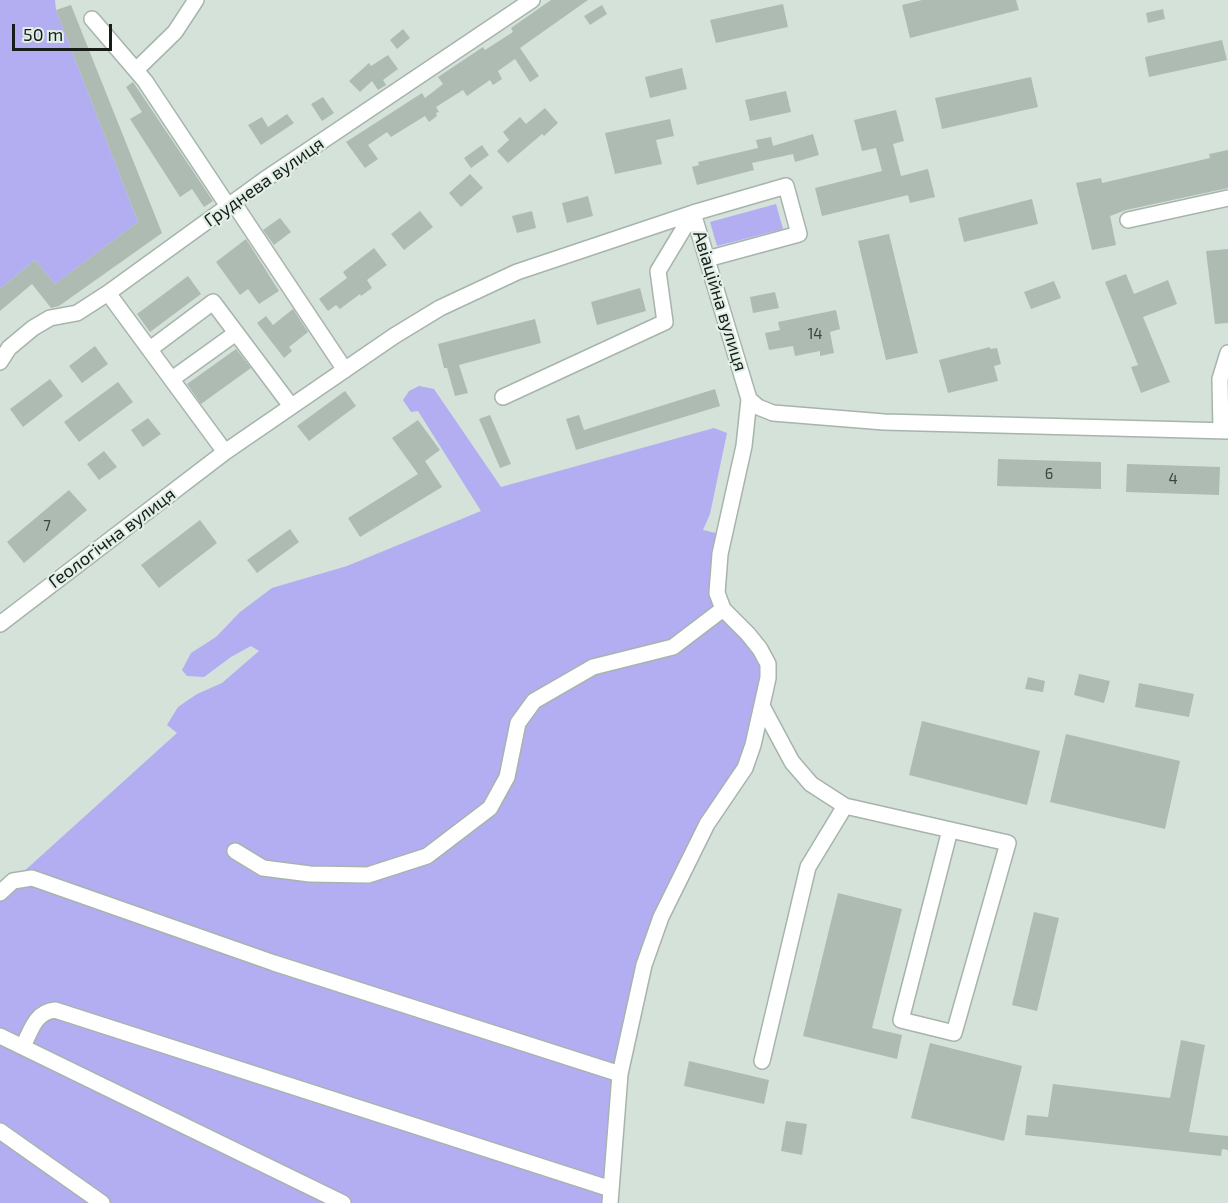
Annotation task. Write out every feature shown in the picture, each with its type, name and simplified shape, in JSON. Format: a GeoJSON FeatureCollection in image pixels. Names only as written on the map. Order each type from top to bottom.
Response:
{"type":"FeatureCollection","features":[{"type":"Feature","properties":{"kind":"street"},"geometry":{"type":"LineString","coordinates":[[136,70],[175,32],[196,0]]}},
{"type":"Feature","properties":{"kind":"street","name":"Груднева вулиця"},"geometry":{"type":"LineString","coordinates":[[0,362],[9,348],[42,322],[77,313],[108,293],[231,204],[526,2]]}},
{"type":"Feature","properties":{"kind":"street"},"geometry":{"type":"LineString","coordinates":[[92,19],[145,81],[345,370]]}},
{"type":"Feature","properties":{"kind":"street"},"geometry":{"type":"LineString","coordinates":[[503,397],[665,322],[658,271],[693,213],[786,186],[799,234],[707,259]]}},
{"type":"Feature","properties":{"kind":"street"},"geometry":{"type":"LineString","coordinates":[[1128,220],[1228,198]]}},
{"type":"Feature","properties":{"kind":"street","name":"Авіаційна вулиця"},"geometry":{"type":"LineString","coordinates":[[225,452],[440,308],[517,272],[693,213],[749,399]]}},
{"type":"Feature","properties":{"kind":"street"},"geometry":{"type":"LineString","coordinates":[[108,293],[225,452]]}},
{"type":"Feature","properties":{"kind":"street"},"geometry":{"type":"LineString","coordinates":[[150,349],[213,302],[291,406]]}},
{"type":"Feature","properties":{"kind":"street"},"geometry":{"type":"LineString","coordinates":[[172,380],[236,333]]}},
{"type":"Feature","properties":{"kind":"street"},"geometry":{"type":"LineString","coordinates":[[749,399],[758,407],[773,412],[884,422],[1224,431],[1220,379],[1228,353]]}},
{"type":"Feature","properties":{"kind":"street"},"geometry":{"type":"LineString","coordinates":[[23,1047],[38,1017],[46,1011],[55,1010],[611,1196],[620,1074],[644,965],[661,917],[707,824],[745,768],[768,678],[768,664],[760,649],[723,609],[717,593],[720,554],[744,446],[749,399]]}},
{"type":"Feature","properties":{"kind":"street","name":"Геологічна вулиця"},"geometry":{"type":"LineString","coordinates":[[0,624],[225,452]]}},
{"type":"Feature","properties":{"kind":"street"},"geometry":{"type":"LineString","coordinates":[[235,851],[263,868],[310,874],[368,875],[427,856],[490,808],[507,777],[518,723],[534,701],[593,667],[673,647],[723,609]]}},
{"type":"Feature","properties":{"kind":"street"},"geometry":{"type":"LineString","coordinates":[[762,706],[792,762],[810,784],[845,806],[1008,843],[954,1033],[901,1020],[950,830]]}},
{"type":"Feature","properties":{"kind":"street"},"geometry":{"type":"LineString","coordinates":[[762,1061],[808,867],[845,806]]}},
{"type":"Feature","properties":{"kind":"street"},"geometry":{"type":"LineString","coordinates":[[0,893],[13,881],[32,878],[274,963],[620,1074]]}},
{"type":"Feature","properties":{"kind":"street"},"geometry":{"type":"LineString","coordinates":[[0,1036],[343,1203]]}},
{"type":"Feature","properties":{"kind":"street"},"geometry":{"type":"LineString","coordinates":[[0,1131],[102,1203]]}},
{"type":"Feature","properties":{"kind":"shaded area"},"geometry":{"type":"Polygon","coordinates":[[[0,0],[55,0],[56,10],[138,222],[55,284],[35,260],[0,289],[0,0]]]}},
{"type":"Feature","properties":{"kind":"shaded area"},"geometry":{"type":"Polygon","coordinates":[[[776,204],[783,229],[717,246],[710,222],[776,204]]]}},
{"type":"Feature","properties":{"kind":"shaded area"},"geometry":{"type":"Polygon","coordinates":[[[419,386],[434,389],[501,487],[714,428],[727,433],[710,514],[703,530],[724,535],[717,593],[768,664],[753,745],[686,866],[631,1018],[610,1203],[0,1203],[0,893],[177,733],[167,725],[178,707],[197,694],[222,683],[259,651],[251,646],[231,657],[204,677],[187,676],[182,670],[191,653],[216,637],[240,612],[272,588],[347,566],[481,511],[418,411],[411,412],[403,400],[409,391],[419,386]]]}},
{"type":"Feature","properties":{"kind":"building"},"geometry":{"type":"Polygon","coordinates":[[[551,0],[588,0],[520,48],[539,76],[530,82],[515,59],[498,71],[502,79],[493,85],[490,80],[467,96],[463,90],[436,107],[439,112],[429,122],[425,116],[391,137],[387,132],[368,145],[378,159],[365,168],[346,142],[422,93],[425,98],[443,84],[438,77],[483,47],[485,50],[513,32],[511,28],[551,0]]]}},
{"type":"Feature","properties":{"kind":"building"},"geometry":{"type":"Polygon","coordinates":[[[922,0],[1016,0],[1019,10],[910,38],[902,5],[922,0]]]}},
{"type":"Feature","properties":{"kind":"building"},"geometry":{"type":"Polygon","coordinates":[[[783,4],[788,27],[716,43],[710,20],[783,4]]]}},
{"type":"Feature","properties":{"kind":"building"},"geometry":{"type":"Polygon","coordinates":[[[71,5],[162,233],[59,306],[51,308],[32,284],[0,311],[0,289],[35,260],[55,284],[138,222],[56,10],[71,5]]]}},
{"type":"Feature","properties":{"kind":"building"},"geometry":{"type":"Polygon","coordinates":[[[602,5],[607,14],[590,25],[584,16],[602,5]]]}},
{"type":"Feature","properties":{"kind":"building"},"geometry":{"type":"Polygon","coordinates":[[[1163,9],[1165,19],[1148,23],[1146,13],[1163,9]]]}},
{"type":"Feature","properties":{"kind":"building"},"geometry":{"type":"Polygon","coordinates":[[[403,29],[410,38],[397,49],[390,40],[403,29]]]}},
{"type":"Feature","properties":{"kind":"building"},"geometry":{"type":"Polygon","coordinates":[[[1222,40],[1227,60],[1149,77],[1145,57],[1222,40]]]}},
{"type":"Feature","properties":{"kind":"building"},"geometry":{"type":"Polygon","coordinates":[[[388,55],[398,69],[383,80],[386,85],[378,90],[372,81],[360,92],[349,81],[369,63],[371,66],[388,55]]]}},
{"type":"Feature","properties":{"kind":"building"},"geometry":{"type":"Polygon","coordinates":[[[682,68],[687,89],[650,98],[645,77],[682,68]]]}},
{"type":"Feature","properties":{"kind":"building"},"geometry":{"type":"Polygon","coordinates":[[[1031,77],[1038,107],[942,129],[935,98],[1031,77]]]}},
{"type":"Feature","properties":{"kind":"building"},"geometry":{"type":"Polygon","coordinates":[[[133,82],[213,201],[204,207],[192,189],[180,197],[130,119],[142,112],[126,87],[133,82]]]}},
{"type":"Feature","properties":{"kind":"building"},"geometry":{"type":"Polygon","coordinates":[[[786,91],[791,112],[750,121],[745,100],[786,91]]]}},
{"type":"Feature","properties":{"kind":"building"},"geometry":{"type":"Polygon","coordinates":[[[323,97],[334,113],[322,121],[311,104],[323,97]]]}},
{"type":"Feature","properties":{"kind":"building"},"geometry":{"type":"Polygon","coordinates":[[[545,108],[558,123],[508,163],[497,151],[509,140],[503,132],[520,117],[526,124],[545,108]]]}},
{"type":"Feature","properties":{"kind":"building"},"geometry":{"type":"Polygon","coordinates":[[[896,110],[904,141],[893,144],[901,176],[928,169],[935,197],[910,203],[908,195],[822,216],[815,188],[882,171],[876,148],[862,151],[854,120],[896,110]]]}},
{"type":"Feature","properties":{"kind":"building"},"geometry":{"type":"Polygon","coordinates":[[[287,114],[294,123],[261,145],[248,125],[262,117],[268,127],[287,114]]]}},
{"type":"Feature","properties":{"kind":"building"},"geometry":{"type":"Polygon","coordinates":[[[670,119],[674,136],[656,140],[662,164],[615,174],[605,133],[670,119]]]}},
{"type":"Feature","properties":{"kind":"building"},"geometry":{"type":"Polygon","coordinates":[[[813,134],[819,155],[795,162],[793,154],[752,163],[754,170],[697,185],[692,167],[699,165],[698,162],[758,148],[756,140],[771,137],[773,146],[813,134]]]}},
{"type":"Feature","properties":{"kind":"building"},"geometry":{"type":"Polygon","coordinates":[[[482,145],[489,155],[471,168],[464,158],[482,145]]]}},
{"type":"Feature","properties":{"kind":"building"},"geometry":{"type":"Polygon","coordinates":[[[1228,150],[1228,188],[1126,210],[1110,216],[1116,245],[1092,250],[1076,183],[1101,178],[1102,183],[1210,158],[1209,154],[1228,150]]]}},
{"type":"Feature","properties":{"kind":"building"},"geometry":{"type":"Polygon","coordinates":[[[470,174],[483,188],[461,207],[449,193],[470,174]]]}},
{"type":"Feature","properties":{"kind":"building"},"geometry":{"type":"Polygon","coordinates":[[[588,196],[593,216],[567,223],[562,203],[588,196]]]}},
{"type":"Feature","properties":{"kind":"building"},"geometry":{"type":"Polygon","coordinates":[[[1032,199],[1038,224],[964,242],[958,218],[1032,199]]]}},
{"type":"Feature","properties":{"kind":"building"},"geometry":{"type":"Polygon","coordinates":[[[420,211],[433,227],[404,250],[391,234],[420,211]]]}},
{"type":"Feature","properties":{"kind":"building"},"geometry":{"type":"Polygon","coordinates":[[[532,211],[536,228],[517,233],[512,216],[532,211]]]}},
{"type":"Feature","properties":{"kind":"building"},"geometry":{"type":"Polygon","coordinates":[[[280,218],[291,232],[274,245],[263,230],[280,218]]]}},
{"type":"Feature","properties":{"kind":"building"},"geometry":{"type":"Polygon","coordinates":[[[889,234],[918,353],[886,360],[858,241],[889,234]]]}},
{"type":"Feature","properties":{"kind":"building"},"geometry":{"type":"Polygon","coordinates":[[[246,239],[279,291],[259,304],[248,289],[240,295],[216,262],[246,239]]]}},
{"type":"Feature","properties":{"kind":"building"},"geometry":{"type":"Polygon","coordinates":[[[374,248],[387,265],[367,280],[372,288],[340,309],[336,305],[328,311],[319,299],[347,278],[343,272],[374,248]]]}},
{"type":"Feature","properties":{"kind":"building"},"geometry":{"type":"Polygon","coordinates":[[[1228,249],[1228,323],[1215,324],[1206,251],[1228,249]]]}},
{"type":"Feature","properties":{"kind":"building"},"geometry":{"type":"Polygon","coordinates":[[[1126,274],[1134,294],[1168,280],[1177,304],[1143,317],[1170,382],[1141,393],[1131,367],[1138,365],[1105,282],[1126,274]]]}},
{"type":"Feature","properties":{"kind":"building"},"geometry":{"type":"Polygon","coordinates":[[[188,276],[201,294],[150,332],[137,314],[188,276]]]}},
{"type":"Feature","properties":{"kind":"building"},"geometry":{"type":"Polygon","coordinates":[[[1054,281],[1061,298],[1031,309],[1024,292],[1054,281]]]}},
{"type":"Feature","properties":{"kind":"building"},"geometry":{"type":"Polygon","coordinates":[[[640,288],[646,311],[597,325],[591,302],[640,288]]]}},
{"type":"Feature","properties":{"kind":"building"},"geometry":{"type":"Polygon","coordinates":[[[775,292],[779,308],[753,313],[750,297],[775,292]]]}},
{"type":"Feature","properties":{"kind":"building"},"geometry":{"type":"Polygon","coordinates":[[[293,309],[308,332],[289,347],[292,351],[284,358],[257,323],[266,316],[273,325],[293,309]]]}},
{"type":"Feature","properties":{"kind":"building"},"geometry":{"type":"Polygon","coordinates":[[[836,310],[840,329],[830,332],[834,353],[820,356],[820,351],[795,356],[793,346],[769,350],[765,333],[780,330],[778,322],[836,310]]]}},
{"type":"Feature","properties":{"kind":"building"},"geometry":{"type":"Polygon","coordinates":[[[535,319],[541,343],[459,365],[468,393],[455,396],[438,344],[535,319]]]}},
{"type":"Feature","properties":{"kind":"building"},"geometry":{"type":"Polygon","coordinates":[[[95,346],[108,364],[82,383],[69,366],[95,346]]]}},
{"type":"Feature","properties":{"kind":"building"},"geometry":{"type":"Polygon","coordinates":[[[990,347],[990,349],[997,348],[1001,364],[994,366],[998,381],[948,393],[939,360],[990,347]]]}},
{"type":"Feature","properties":{"kind":"building"},"geometry":{"type":"Polygon","coordinates":[[[236,349],[251,368],[201,404],[187,384],[236,349]]]}},
{"type":"Feature","properties":{"kind":"building"},"geometry":{"type":"Polygon","coordinates":[[[50,379],[63,396],[23,427],[10,409],[50,379]]]}},
{"type":"Feature","properties":{"kind":"building"},"geometry":{"type":"Polygon","coordinates":[[[118,382],[133,402],[79,442],[64,422],[118,382]]]}},
{"type":"Feature","properties":{"kind":"building"},"geometry":{"type":"Polygon","coordinates":[[[715,389],[720,406],[576,450],[566,419],[579,415],[584,430],[715,389]]]}},
{"type":"Feature","properties":{"kind":"building"},"geometry":{"type":"Polygon","coordinates":[[[345,391],[356,406],[309,441],[297,426],[345,391]]]}},
{"type":"Feature","properties":{"kind":"building"},"geometry":{"type":"Polygon","coordinates":[[[490,415],[511,464],[500,468],[479,419],[490,415]]]}},
{"type":"Feature","properties":{"kind":"building"},"geometry":{"type":"Polygon","coordinates":[[[148,418],[161,434],[143,447],[131,430],[148,418]]]}},
{"type":"Feature","properties":{"kind":"building"},"geometry":{"type":"Polygon","coordinates":[[[418,420],[440,450],[425,461],[442,487],[360,537],[348,518],[418,474],[392,438],[418,420]]]}},
{"type":"Feature","properties":{"kind":"building"},"geometry":{"type":"Polygon","coordinates":[[[104,451],[117,467],[99,480],[87,464],[104,451]]]}},
{"type":"Feature","properties":{"kind":"building"},"geometry":{"type":"Polygon","coordinates":[[[998,459],[1101,462],[1101,489],[997,486],[998,459]]]}},
{"type":"Feature","properties":{"kind":"building"},"geometry":{"type":"Polygon","coordinates":[[[1127,464],[1220,467],[1219,495],[1126,492],[1127,464]]]}},
{"type":"Feature","properties":{"kind":"building"},"geometry":{"type":"Polygon","coordinates":[[[69,490],[87,510],[24,563],[7,542],[69,490]]]}},
{"type":"Feature","properties":{"kind":"building"},"geometry":{"type":"Polygon","coordinates":[[[200,520],[217,543],[159,588],[141,565],[200,520]]]}},
{"type":"Feature","properties":{"kind":"building"},"geometry":{"type":"Polygon","coordinates":[[[290,529],[299,542],[257,573],[247,560],[290,529]]]}},
{"type":"Feature","properties":{"kind":"building"},"geometry":{"type":"Polygon","coordinates":[[[1079,674],[1110,681],[1104,703],[1074,695],[1079,674]]]}},
{"type":"Feature","properties":{"kind":"building"},"geometry":{"type":"Polygon","coordinates":[[[1028,677],[1045,681],[1043,692],[1025,689],[1028,677]]]}},
{"type":"Feature","properties":{"kind":"building"},"geometry":{"type":"Polygon","coordinates":[[[1139,683],[1194,694],[1189,717],[1135,707],[1139,683]]]}},
{"type":"Feature","properties":{"kind":"building"},"geometry":{"type":"Polygon","coordinates":[[[922,721],[1040,751],[1027,805],[909,775],[922,721]]]}},
{"type":"Feature","properties":{"kind":"building"},"geometry":{"type":"Polygon","coordinates":[[[1066,734],[1180,761],[1165,829],[1050,802],[1066,734]]]}},
{"type":"Feature","properties":{"kind":"building"},"geometry":{"type":"Polygon","coordinates":[[[838,893],[902,909],[872,1028],[902,1035],[897,1059],[803,1036],[838,893]]]}},
{"type":"Feature","properties":{"kind":"building"},"geometry":{"type":"Polygon","coordinates":[[[1034,912],[1059,918],[1037,1011],[1012,1005],[1034,912]]]}},
{"type":"Feature","properties":{"kind":"building"},"geometry":{"type":"Polygon","coordinates":[[[1181,1040],[1205,1045],[1189,1132],[1228,1136],[1228,1150],[1222,1149],[1221,1156],[1025,1135],[1027,1115],[1048,1117],[1053,1084],[1170,1098],[1181,1040]]]}},
{"type":"Feature","properties":{"kind":"building"},"geometry":{"type":"Polygon","coordinates":[[[930,1043],[1022,1066],[1004,1141],[911,1118],[930,1043]]]}},
{"type":"Feature","properties":{"kind":"building"},"geometry":{"type":"Polygon","coordinates":[[[689,1061],[769,1080],[764,1104],[684,1086],[689,1061]]]}},
{"type":"Feature","properties":{"kind":"building"},"geometry":{"type":"Polygon","coordinates":[[[786,1121],[807,1124],[802,1155],[781,1151],[786,1121]]]}}]}
